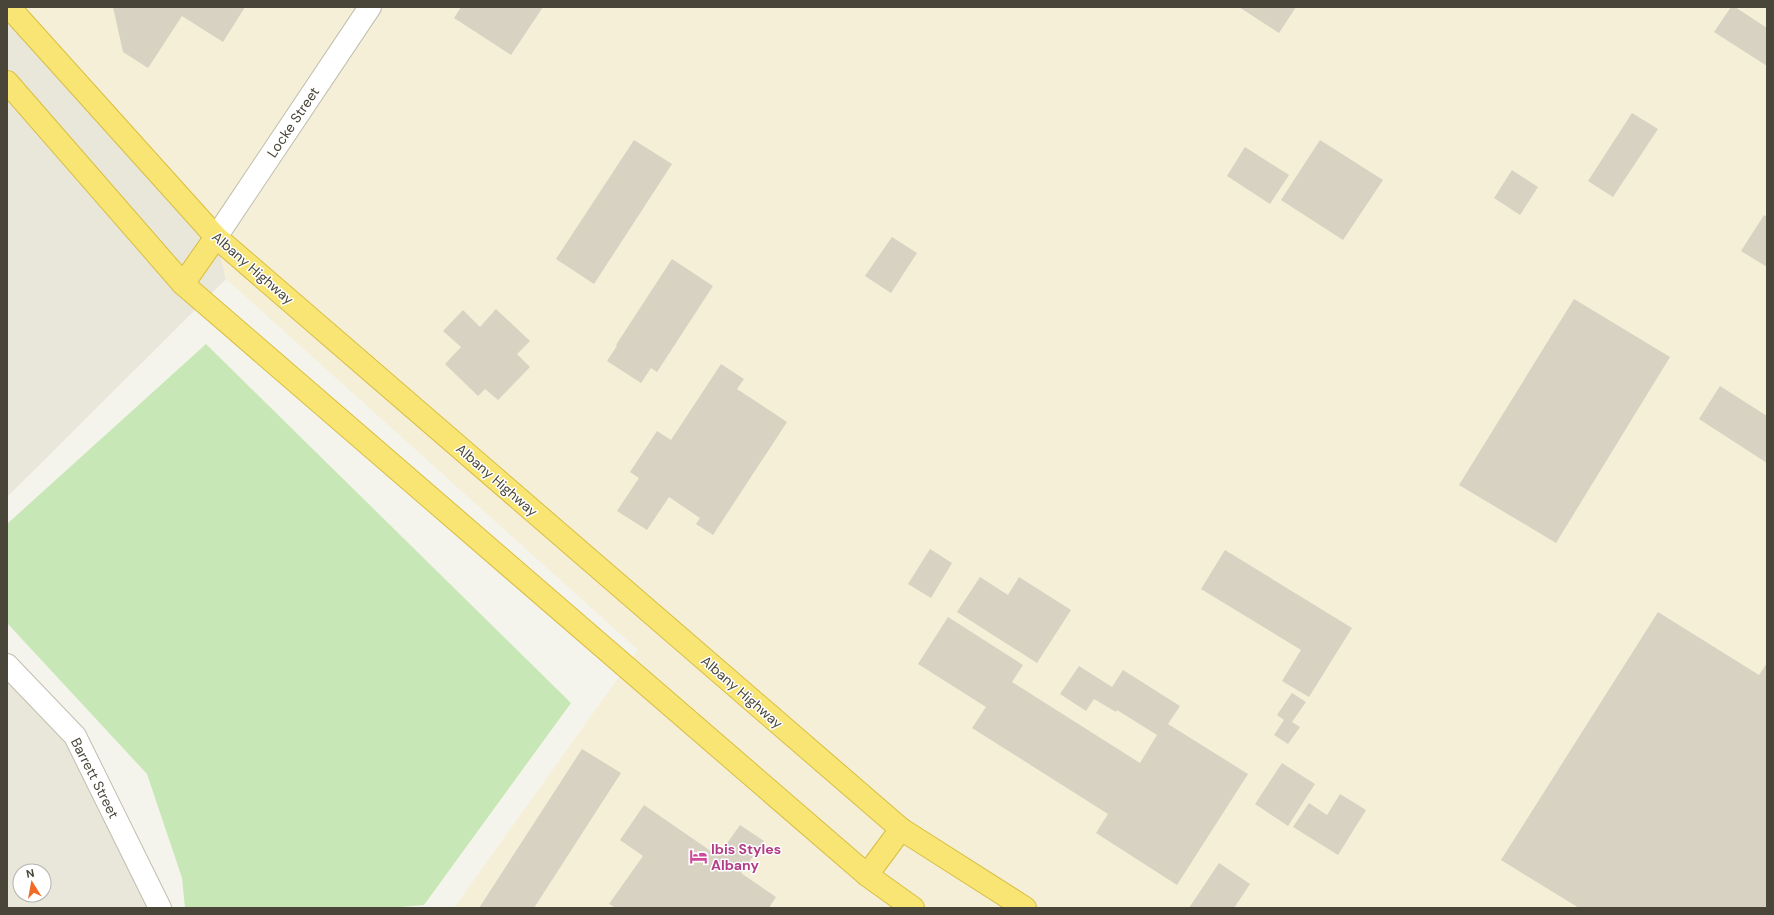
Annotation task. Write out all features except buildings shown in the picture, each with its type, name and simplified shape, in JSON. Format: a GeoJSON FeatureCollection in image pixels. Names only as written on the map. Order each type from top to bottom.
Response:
{"type":"FeatureCollection","features":[{"type":"Feature","properties":{"kind":"highway","name":"Albany Highway"},"geometry":{"type":"LineString","coordinates":[[9,7],[216,237],[901,829],[1026,908]]}},
{"type":"Feature","properties":{"kind":"highway"},"geometry":{"type":"LineString","coordinates":[[7,82],[183,284],[867,875],[913,908]]}},
{"type":"Feature","properties":{"kind":"highway"},"geometry":{"type":"LineString","coordinates":[[183,284],[216,237]]}},
{"type":"Feature","properties":{"kind":"highway"},"geometry":{"type":"LineString","coordinates":[[867,875],[901,829]]}},
{"type":"Feature","properties":{"kind":"street","name":"Locke Street"},"geometry":{"type":"LineString","coordinates":[[216,237],[370,7]]}},
{"type":"Feature","properties":{"kind":"street","name":"Barrett Street"},"geometry":{"type":"LineString","coordinates":[[7,665],[75,736],[160,908]]}},
{"type":"Feature","properties":{"kind":"shaded area"},"geometry":{"type":"Polygon","coordinates":[[[7,7],[216,237],[226,279],[7,497],[7,7]]]}},
{"type":"Feature","properties":{"kind":"shaded area"},"geometry":{"type":"Polygon","coordinates":[[[9,7],[1767,7],[1767,908],[454,908],[638,650],[226,279],[216,237],[9,7]]]}},
{"type":"Feature","properties":{"kind":"shaded area"},"geometry":{"type":"Polygon","coordinates":[[[7,665],[75,736],[160,908],[7,908],[7,665]]]}},
{"type":"Feature","properties":{"kind":"green space"},"geometry":{"type":"Polygon","coordinates":[[[206,344],[571,703],[424,905],[388,908],[185,908],[182,878],[147,774],[7,623],[7,524],[206,344]]]}},
{"type":"Feature","properties":{"kind":"place","name":"Ibis Styles Albany"},"geometry":{"type":"Point","coordinates":[698,857]}}]}
